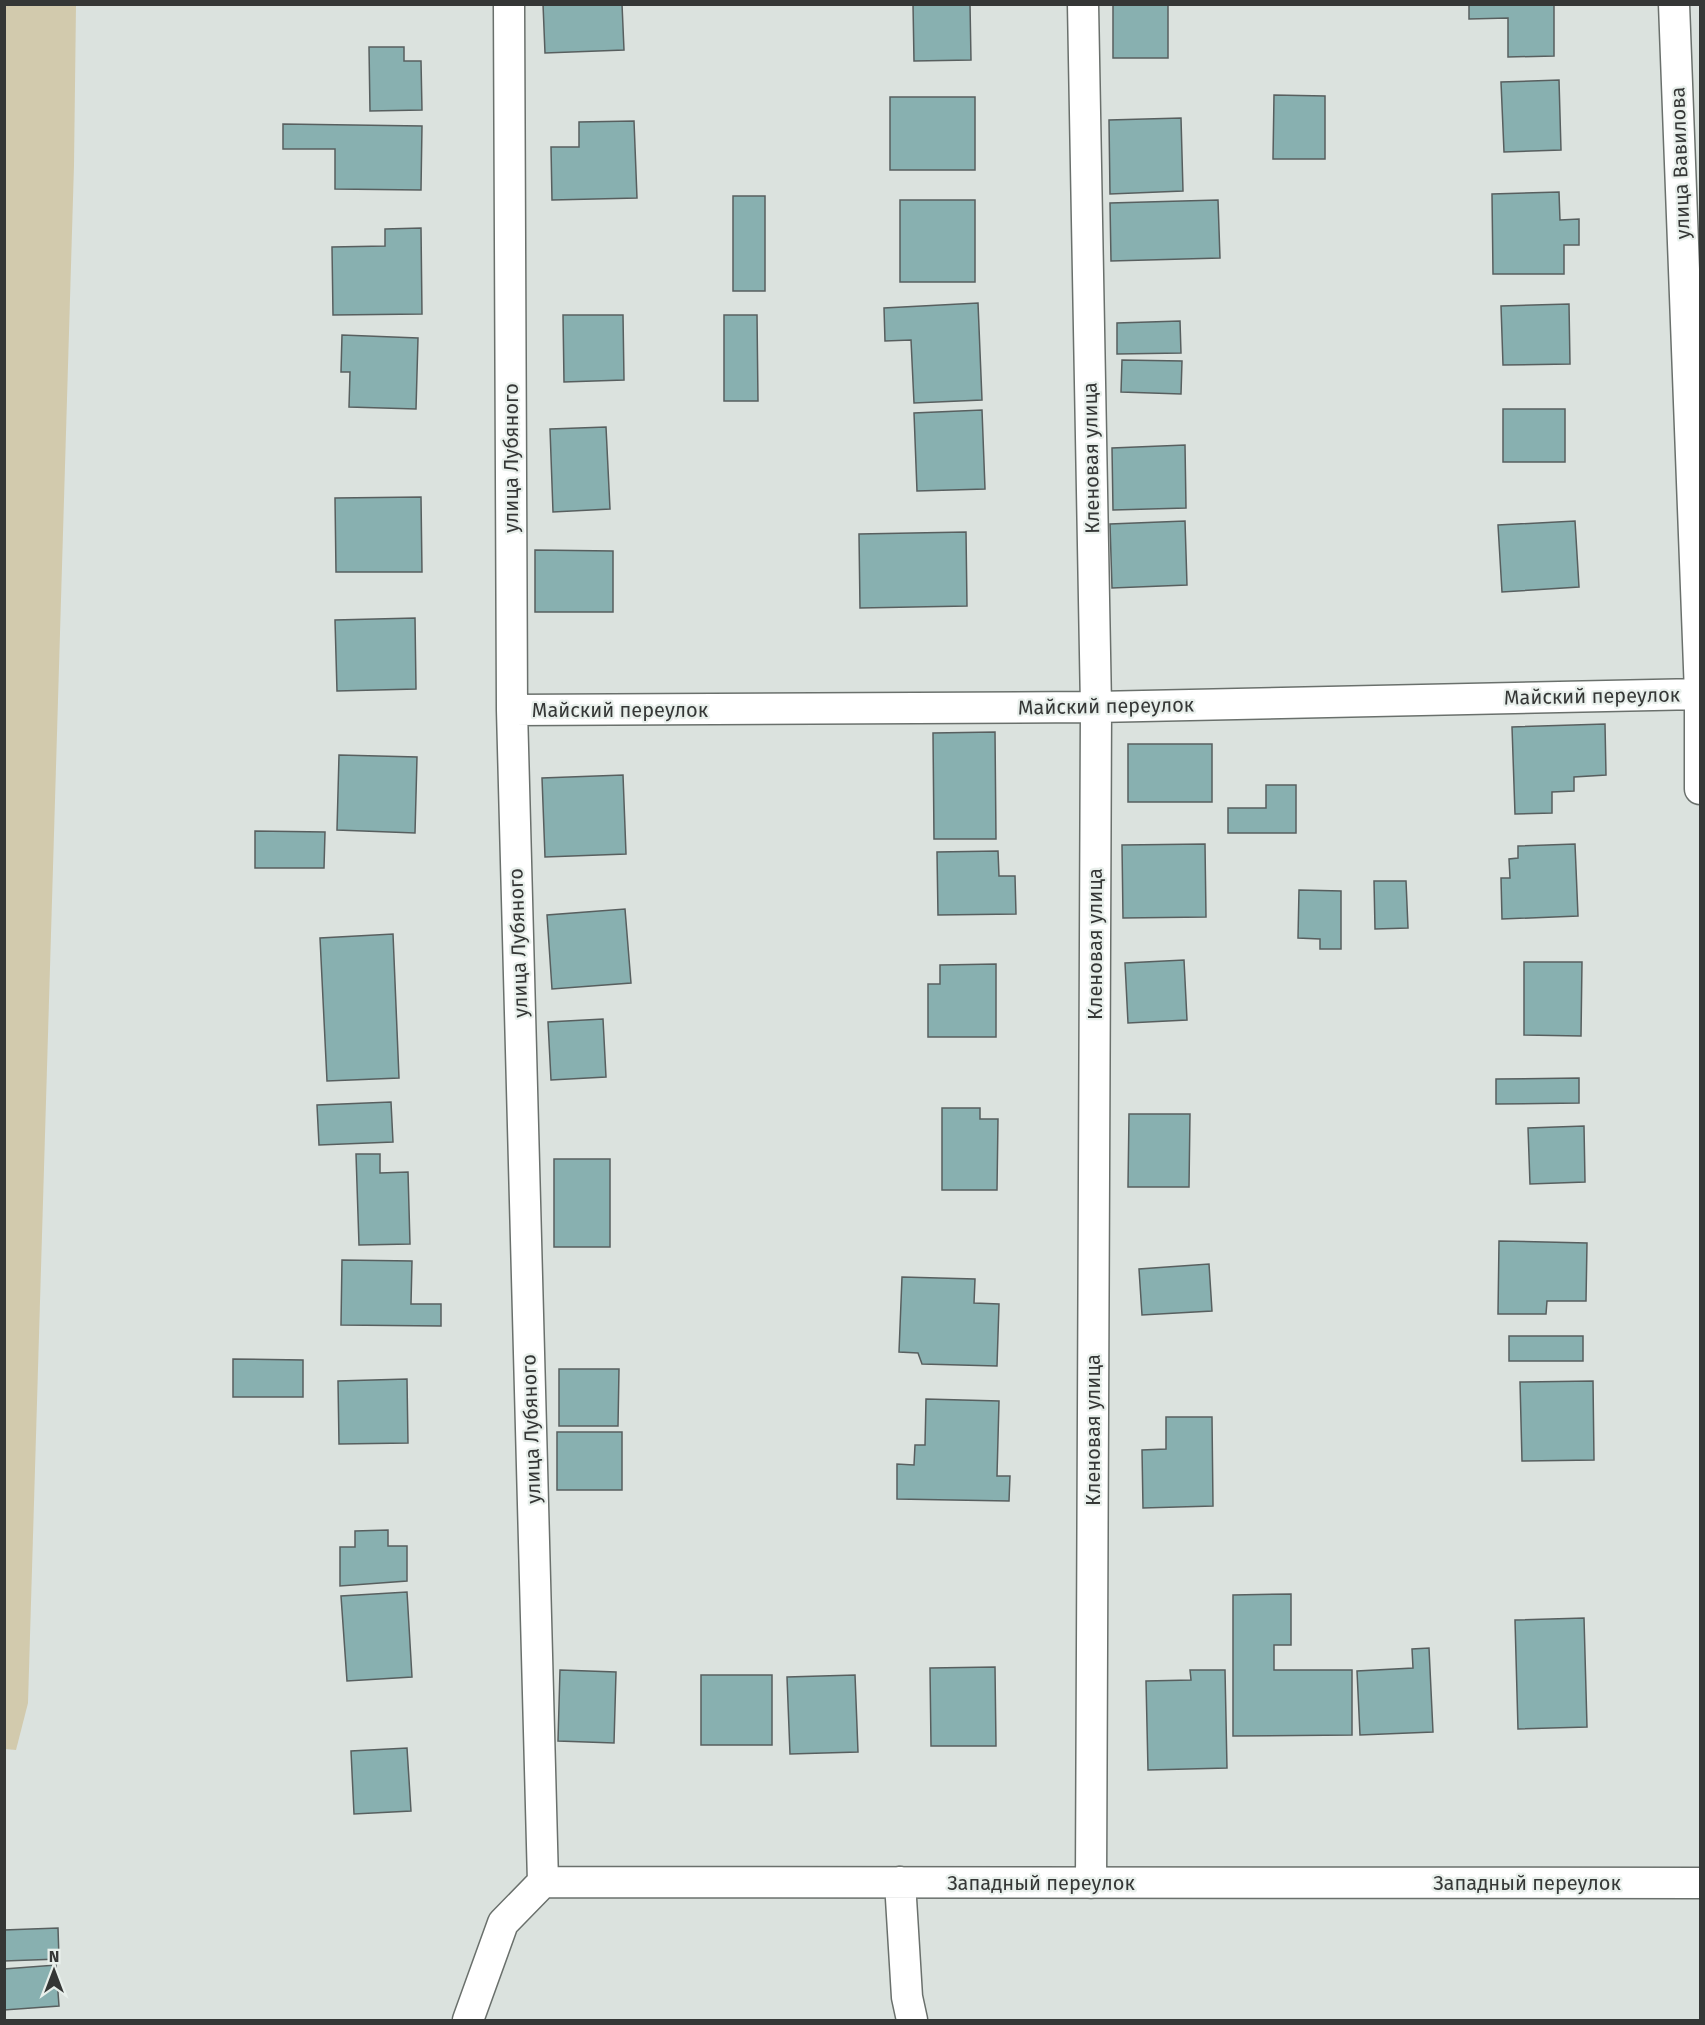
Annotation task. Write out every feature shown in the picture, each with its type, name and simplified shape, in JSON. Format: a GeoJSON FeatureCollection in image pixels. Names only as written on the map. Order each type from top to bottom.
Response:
{"type":"FeatureCollection","features":[{"type":"Feature","properties":{"kind":"street","name":"улица Лубяного"},"geometry":{"type":"LineString","coordinates":[[509,4],[512,710],[543,1882]]}},
{"type":"Feature","properties":{"kind":"street","name":"Кленовая улица"},"geometry":{"type":"LineString","coordinates":[[1083,4],[1096,707],[1091,1883]]}},
{"type":"Feature","properties":{"kind":"street","name":"улица Вавилова"},"geometry":{"type":"LineString","coordinates":[[1674,4],[1690,150],[1701,789]]}},
{"type":"Feature","properties":{"kind":"street","name":"Майский переулок"},"geometry":{"type":"LineString","coordinates":[[512,710],[1096,707],[1700,694]]}},
{"type":"Feature","properties":{"kind":"street","name":"Западный переулок"},"geometry":{"type":"LineString","coordinates":[[543,1882],[1701,1883]]}},
{"type":"Feature","properties":{"kind":"street"},"geometry":{"type":"LineString","coordinates":[[468,2020],[503,1923],[543,1882]]}},
{"type":"Feature","properties":{"kind":"street"},"geometry":{"type":"LineString","coordinates":[[900,1882],[907,1997],[912,2020]]}},
{"type":"Feature","properties":{"kind":"shaded area"},"geometry":{"type":"Polygon","coordinates":[[[4,5],[76,5],[74,165],[28,1703],[16,1750],[5,1749],[4,5]]]}},
{"type":"Feature","properties":{"kind":"building"},"geometry":{"type":"Polygon","coordinates":[[[543,4],[622,4],[624,50],[545,53],[543,4]]]}},
{"type":"Feature","properties":{"kind":"building"},"geometry":{"type":"Polygon","coordinates":[[[913,4],[970,4],[971,60],[914,61],[913,4]]]}},
{"type":"Feature","properties":{"kind":"building"},"geometry":{"type":"Polygon","coordinates":[[[1113,4],[1168,4],[1168,58],[1113,58],[1113,4]]]}},
{"type":"Feature","properties":{"kind":"building"},"geometry":{"type":"Polygon","coordinates":[[[1469,4],[1554,4],[1554,56],[1508,57],[1508,18],[1469,19],[1469,4]]]}},
{"type":"Feature","properties":{"kind":"building"},"geometry":{"type":"Polygon","coordinates":[[[369,47],[404,47],[404,61],[421,61],[422,110],[370,111],[369,47]]]}},
{"type":"Feature","properties":{"kind":"building"},"geometry":{"type":"Polygon","coordinates":[[[1559,80],[1561,150],[1504,152],[1501,82],[1559,80]]]}},
{"type":"Feature","properties":{"kind":"building"},"geometry":{"type":"Polygon","coordinates":[[[1274,95],[1325,96],[1325,159],[1273,159],[1274,95]]]}},
{"type":"Feature","properties":{"kind":"building"},"geometry":{"type":"Polygon","coordinates":[[[890,97],[975,97],[975,170],[890,170],[890,97]]]}},
{"type":"Feature","properties":{"kind":"building"},"geometry":{"type":"Polygon","coordinates":[[[1181,118],[1183,191],[1110,194],[1109,120],[1181,118]]]}},
{"type":"Feature","properties":{"kind":"building"},"geometry":{"type":"Polygon","coordinates":[[[634,121],[637,198],[552,200],[551,147],[579,147],[579,122],[634,121]]]}},
{"type":"Feature","properties":{"kind":"building"},"geometry":{"type":"Polygon","coordinates":[[[283,124],[422,126],[421,190],[335,189],[335,149],[283,149],[283,124]]]}},
{"type":"Feature","properties":{"kind":"building"},"geometry":{"type":"Polygon","coordinates":[[[1559,192],[1560,220],[1579,219],[1579,245],[1564,245],[1564,274],[1493,274],[1492,194],[1559,192]]]}},
{"type":"Feature","properties":{"kind":"building"},"geometry":{"type":"Polygon","coordinates":[[[733,196],[765,196],[765,291],[733,291],[733,196]]]}},
{"type":"Feature","properties":{"kind":"building"},"geometry":{"type":"Polygon","coordinates":[[[900,200],[975,200],[975,282],[900,282],[900,200]]]}},
{"type":"Feature","properties":{"kind":"building"},"geometry":{"type":"Polygon","coordinates":[[[1218,200],[1220,258],[1111,261],[1110,203],[1218,200]]]}},
{"type":"Feature","properties":{"kind":"building"},"geometry":{"type":"Polygon","coordinates":[[[421,228],[422,314],[333,315],[332,247],[385,246],[385,229],[421,228]]]}},
{"type":"Feature","properties":{"kind":"building"},"geometry":{"type":"Polygon","coordinates":[[[978,303],[982,400],[914,403],[911,340],[885,341],[884,308],[978,303]]]}},
{"type":"Feature","properties":{"kind":"building"},"geometry":{"type":"Polygon","coordinates":[[[1569,304],[1570,364],[1503,365],[1501,306],[1569,304]]]}},
{"type":"Feature","properties":{"kind":"building"},"geometry":{"type":"Polygon","coordinates":[[[563,315],[623,315],[624,380],[564,382],[563,315]]]}},
{"type":"Feature","properties":{"kind":"building"},"geometry":{"type":"Polygon","coordinates":[[[724,315],[757,315],[758,401],[724,401],[724,315]]]}},
{"type":"Feature","properties":{"kind":"building"},"geometry":{"type":"Polygon","coordinates":[[[1180,321],[1181,353],[1117,354],[1117,323],[1180,321]]]}},
{"type":"Feature","properties":{"kind":"building"},"geometry":{"type":"Polygon","coordinates":[[[342,335],[418,338],[416,409],[349,407],[350,372],[341,372],[342,335]]]}},
{"type":"Feature","properties":{"kind":"building"},"geometry":{"type":"Polygon","coordinates":[[[1122,360],[1182,361],[1181,394],[1121,392],[1122,360]]]}},
{"type":"Feature","properties":{"kind":"building"},"geometry":{"type":"Polygon","coordinates":[[[1503,409],[1565,409],[1565,462],[1503,462],[1503,409]]]}},
{"type":"Feature","properties":{"kind":"building"},"geometry":{"type":"Polygon","coordinates":[[[982,410],[985,489],[917,491],[914,413],[982,410]]]}},
{"type":"Feature","properties":{"kind":"building"},"geometry":{"type":"Polygon","coordinates":[[[606,427],[610,509],[553,512],[550,429],[606,427]]]}},
{"type":"Feature","properties":{"kind":"building"},"geometry":{"type":"Polygon","coordinates":[[[1185,445],[1186,508],[1113,510],[1112,448],[1185,445]]]}},
{"type":"Feature","properties":{"kind":"building"},"geometry":{"type":"Polygon","coordinates":[[[421,497],[422,572],[336,572],[335,498],[421,497]]]}},
{"type":"Feature","properties":{"kind":"building"},"geometry":{"type":"Polygon","coordinates":[[[1185,521],[1187,585],[1112,588],[1110,524],[1185,521]]]}},
{"type":"Feature","properties":{"kind":"building"},"geometry":{"type":"Polygon","coordinates":[[[1575,521],[1579,587],[1502,592],[1498,525],[1575,521]]]}},
{"type":"Feature","properties":{"kind":"building"},"geometry":{"type":"Polygon","coordinates":[[[966,532],[967,606],[860,608],[859,534],[966,532]]]}},
{"type":"Feature","properties":{"kind":"building"},"geometry":{"type":"Polygon","coordinates":[[[535,550],[613,551],[613,612],[535,612],[535,550]]]}},
{"type":"Feature","properties":{"kind":"building"},"geometry":{"type":"Polygon","coordinates":[[[415,618],[416,689],[337,691],[335,620],[415,618]]]}},
{"type":"Feature","properties":{"kind":"building"},"geometry":{"type":"Polygon","coordinates":[[[1605,724],[1606,775],[1574,777],[1574,791],[1552,792],[1552,813],[1515,814],[1512,727],[1605,724]]]}},
{"type":"Feature","properties":{"kind":"building"},"geometry":{"type":"Polygon","coordinates":[[[995,732],[996,839],[934,839],[933,733],[995,732]]]}},
{"type":"Feature","properties":{"kind":"building"},"geometry":{"type":"Polygon","coordinates":[[[1128,744],[1212,744],[1212,802],[1128,802],[1128,744]]]}},
{"type":"Feature","properties":{"kind":"building"},"geometry":{"type":"Polygon","coordinates":[[[339,755],[417,757],[415,833],[337,830],[339,755]]]}},
{"type":"Feature","properties":{"kind":"building"},"geometry":{"type":"Polygon","coordinates":[[[623,775],[626,854],[545,857],[542,778],[623,775]]]}},
{"type":"Feature","properties":{"kind":"building"},"geometry":{"type":"Polygon","coordinates":[[[1266,785],[1296,785],[1296,833],[1228,833],[1228,808],[1266,808],[1266,785]]]}},
{"type":"Feature","properties":{"kind":"building"},"geometry":{"type":"Polygon","coordinates":[[[255,831],[325,832],[324,868],[255,868],[255,831]]]}},
{"type":"Feature","properties":{"kind":"building"},"geometry":{"type":"Polygon","coordinates":[[[1205,844],[1206,917],[1123,918],[1122,845],[1205,844]]]}},
{"type":"Feature","properties":{"kind":"building"},"geometry":{"type":"Polygon","coordinates":[[[1575,844],[1578,916],[1502,919],[1501,878],[1510,878],[1509,859],[1518,858],[1518,846],[1575,844]]]}},
{"type":"Feature","properties":{"kind":"building"},"geometry":{"type":"Polygon","coordinates":[[[998,851],[999,876],[1015,876],[1016,914],[938,915],[937,852],[998,851]]]}},
{"type":"Feature","properties":{"kind":"building"},"geometry":{"type":"Polygon","coordinates":[[[1374,881],[1406,881],[1408,928],[1375,929],[1374,881]]]}},
{"type":"Feature","properties":{"kind":"building"},"geometry":{"type":"Polygon","coordinates":[[[1299,890],[1341,891],[1341,949],[1320,949],[1320,939],[1298,938],[1299,890]]]}},
{"type":"Feature","properties":{"kind":"building"},"geometry":{"type":"Polygon","coordinates":[[[625,909],[631,983],[552,989],[547,915],[625,909]]]}},
{"type":"Feature","properties":{"kind":"building"},"geometry":{"type":"Polygon","coordinates":[[[393,934],[399,1078],[327,1081],[320,938],[393,934]]]}},
{"type":"Feature","properties":{"kind":"building"},"geometry":{"type":"Polygon","coordinates":[[[1184,960],[1187,1020],[1128,1023],[1125,963],[1184,960]]]}},
{"type":"Feature","properties":{"kind":"building"},"geometry":{"type":"Polygon","coordinates":[[[1524,962],[1582,962],[1581,1036],[1524,1035],[1524,962]]]}},
{"type":"Feature","properties":{"kind":"building"},"geometry":{"type":"Polygon","coordinates":[[[996,964],[996,1037],[928,1037],[928,984],[940,984],[940,965],[996,964]]]}},
{"type":"Feature","properties":{"kind":"building"},"geometry":{"type":"Polygon","coordinates":[[[603,1019],[606,1077],[551,1080],[548,1022],[603,1019]]]}},
{"type":"Feature","properties":{"kind":"building"},"geometry":{"type":"Polygon","coordinates":[[[1579,1078],[1579,1103],[1496,1104],[1496,1079],[1579,1078]]]}},
{"type":"Feature","properties":{"kind":"building"},"geometry":{"type":"Polygon","coordinates":[[[391,1102],[393,1142],[319,1145],[317,1105],[391,1102]]]}},
{"type":"Feature","properties":{"kind":"building"},"geometry":{"type":"Polygon","coordinates":[[[942,1108],[980,1108],[980,1119],[998,1119],[997,1190],[942,1190],[942,1108]]]}},
{"type":"Feature","properties":{"kind":"building"},"geometry":{"type":"Polygon","coordinates":[[[1129,1114],[1190,1114],[1189,1187],[1128,1187],[1129,1114]]]}},
{"type":"Feature","properties":{"kind":"building"},"geometry":{"type":"Polygon","coordinates":[[[1584,1126],[1585,1182],[1530,1184],[1528,1128],[1584,1126]]]}},
{"type":"Feature","properties":{"kind":"building"},"geometry":{"type":"Polygon","coordinates":[[[356,1154],[380,1154],[380,1173],[408,1172],[410,1244],[359,1245],[356,1154]]]}},
{"type":"Feature","properties":{"kind":"building"},"geometry":{"type":"Polygon","coordinates":[[[554,1159],[610,1159],[610,1247],[554,1247],[554,1159]]]}},
{"type":"Feature","properties":{"kind":"building"},"geometry":{"type":"Polygon","coordinates":[[[1499,1241],[1587,1243],[1586,1301],[1547,1301],[1546,1314],[1498,1314],[1499,1241]]]}},
{"type":"Feature","properties":{"kind":"building"},"geometry":{"type":"Polygon","coordinates":[[[342,1260],[412,1261],[411,1304],[441,1304],[441,1326],[341,1325],[342,1260]]]}},
{"type":"Feature","properties":{"kind":"building"},"geometry":{"type":"Polygon","coordinates":[[[1209,1264],[1212,1311],[1142,1315],[1139,1269],[1209,1264]]]}},
{"type":"Feature","properties":{"kind":"building"},"geometry":{"type":"Polygon","coordinates":[[[902,1277],[975,1279],[974,1303],[999,1304],[997,1366],[922,1364],[918,1353],[899,1352],[902,1277]]]}},
{"type":"Feature","properties":{"kind":"building"},"geometry":{"type":"Polygon","coordinates":[[[1509,1336],[1583,1336],[1583,1361],[1509,1361],[1509,1336]]]}},
{"type":"Feature","properties":{"kind":"building"},"geometry":{"type":"Polygon","coordinates":[[[233,1359],[303,1360],[303,1397],[233,1397],[233,1359]]]}},
{"type":"Feature","properties":{"kind":"building"},"geometry":{"type":"Polygon","coordinates":[[[559,1369],[619,1369],[618,1426],[559,1426],[559,1369]]]}},
{"type":"Feature","properties":{"kind":"building"},"geometry":{"type":"Polygon","coordinates":[[[407,1379],[408,1443],[339,1444],[338,1381],[407,1379]]]}},
{"type":"Feature","properties":{"kind":"building"},"geometry":{"type":"Polygon","coordinates":[[[1593,1381],[1594,1460],[1522,1461],[1520,1382],[1593,1381]]]}},
{"type":"Feature","properties":{"kind":"building"},"geometry":{"type":"Polygon","coordinates":[[[926,1399],[999,1401],[997,1476],[1010,1476],[1009,1501],[897,1499],[897,1464],[914,1465],[915,1445],[925,1445],[926,1399]]]}},
{"type":"Feature","properties":{"kind":"building"},"geometry":{"type":"Polygon","coordinates":[[[1166,1417],[1212,1417],[1213,1506],[1143,1508],[1142,1450],[1166,1449],[1166,1417]]]}},
{"type":"Feature","properties":{"kind":"building"},"geometry":{"type":"Polygon","coordinates":[[[557,1432],[622,1432],[622,1490],[557,1490],[557,1432]]]}},
{"type":"Feature","properties":{"kind":"building"},"geometry":{"type":"Polygon","coordinates":[[[388,1530],[388,1546],[407,1546],[407,1581],[340,1586],[340,1547],[355,1547],[355,1531],[388,1530]]]}},
{"type":"Feature","properties":{"kind":"building"},"geometry":{"type":"Polygon","coordinates":[[[407,1592],[412,1677],[347,1681],[341,1596],[407,1592]]]}},
{"type":"Feature","properties":{"kind":"building"},"geometry":{"type":"Polygon","coordinates":[[[1291,1594],[1291,1645],[1274,1645],[1274,1670],[1352,1670],[1352,1735],[1233,1736],[1233,1595],[1291,1594]]]}},
{"type":"Feature","properties":{"kind":"building"},"geometry":{"type":"Polygon","coordinates":[[[1584,1618],[1587,1727],[1518,1729],[1515,1620],[1584,1618]]]}},
{"type":"Feature","properties":{"kind":"building"},"geometry":{"type":"Polygon","coordinates":[[[1429,1648],[1433,1732],[1360,1735],[1357,1671],[1413,1668],[1412,1649],[1429,1648]]]}},
{"type":"Feature","properties":{"kind":"building"},"geometry":{"type":"Polygon","coordinates":[[[995,1667],[996,1746],[931,1746],[930,1668],[995,1667]]]}},
{"type":"Feature","properties":{"kind":"building"},"geometry":{"type":"Polygon","coordinates":[[[560,1670],[616,1672],[614,1743],[558,1741],[560,1670]]]}},
{"type":"Feature","properties":{"kind":"building"},"geometry":{"type":"Polygon","coordinates":[[[1190,1670],[1225,1670],[1227,1768],[1148,1770],[1146,1681],[1191,1680],[1190,1670]]]}},
{"type":"Feature","properties":{"kind":"building"},"geometry":{"type":"Polygon","coordinates":[[[701,1675],[772,1675],[772,1745],[701,1745],[701,1675]]]}},
{"type":"Feature","properties":{"kind":"building"},"geometry":{"type":"Polygon","coordinates":[[[855,1675],[858,1752],[790,1754],[787,1677],[855,1675]]]}},
{"type":"Feature","properties":{"kind":"building"},"geometry":{"type":"Polygon","coordinates":[[[407,1748],[411,1811],[354,1814],[351,1751],[407,1748]]]}},
{"type":"Feature","properties":{"kind":"building"},"geometry":{"type":"Polygon","coordinates":[[[58,1928],[59,1959],[4,1961],[4,1930],[58,1928]]]}},
{"type":"Feature","properties":{"kind":"building"},"geometry":{"type":"Polygon","coordinates":[[[56,1965],[59,2006],[4,2010],[4,1969],[56,1965]]]}}]}
